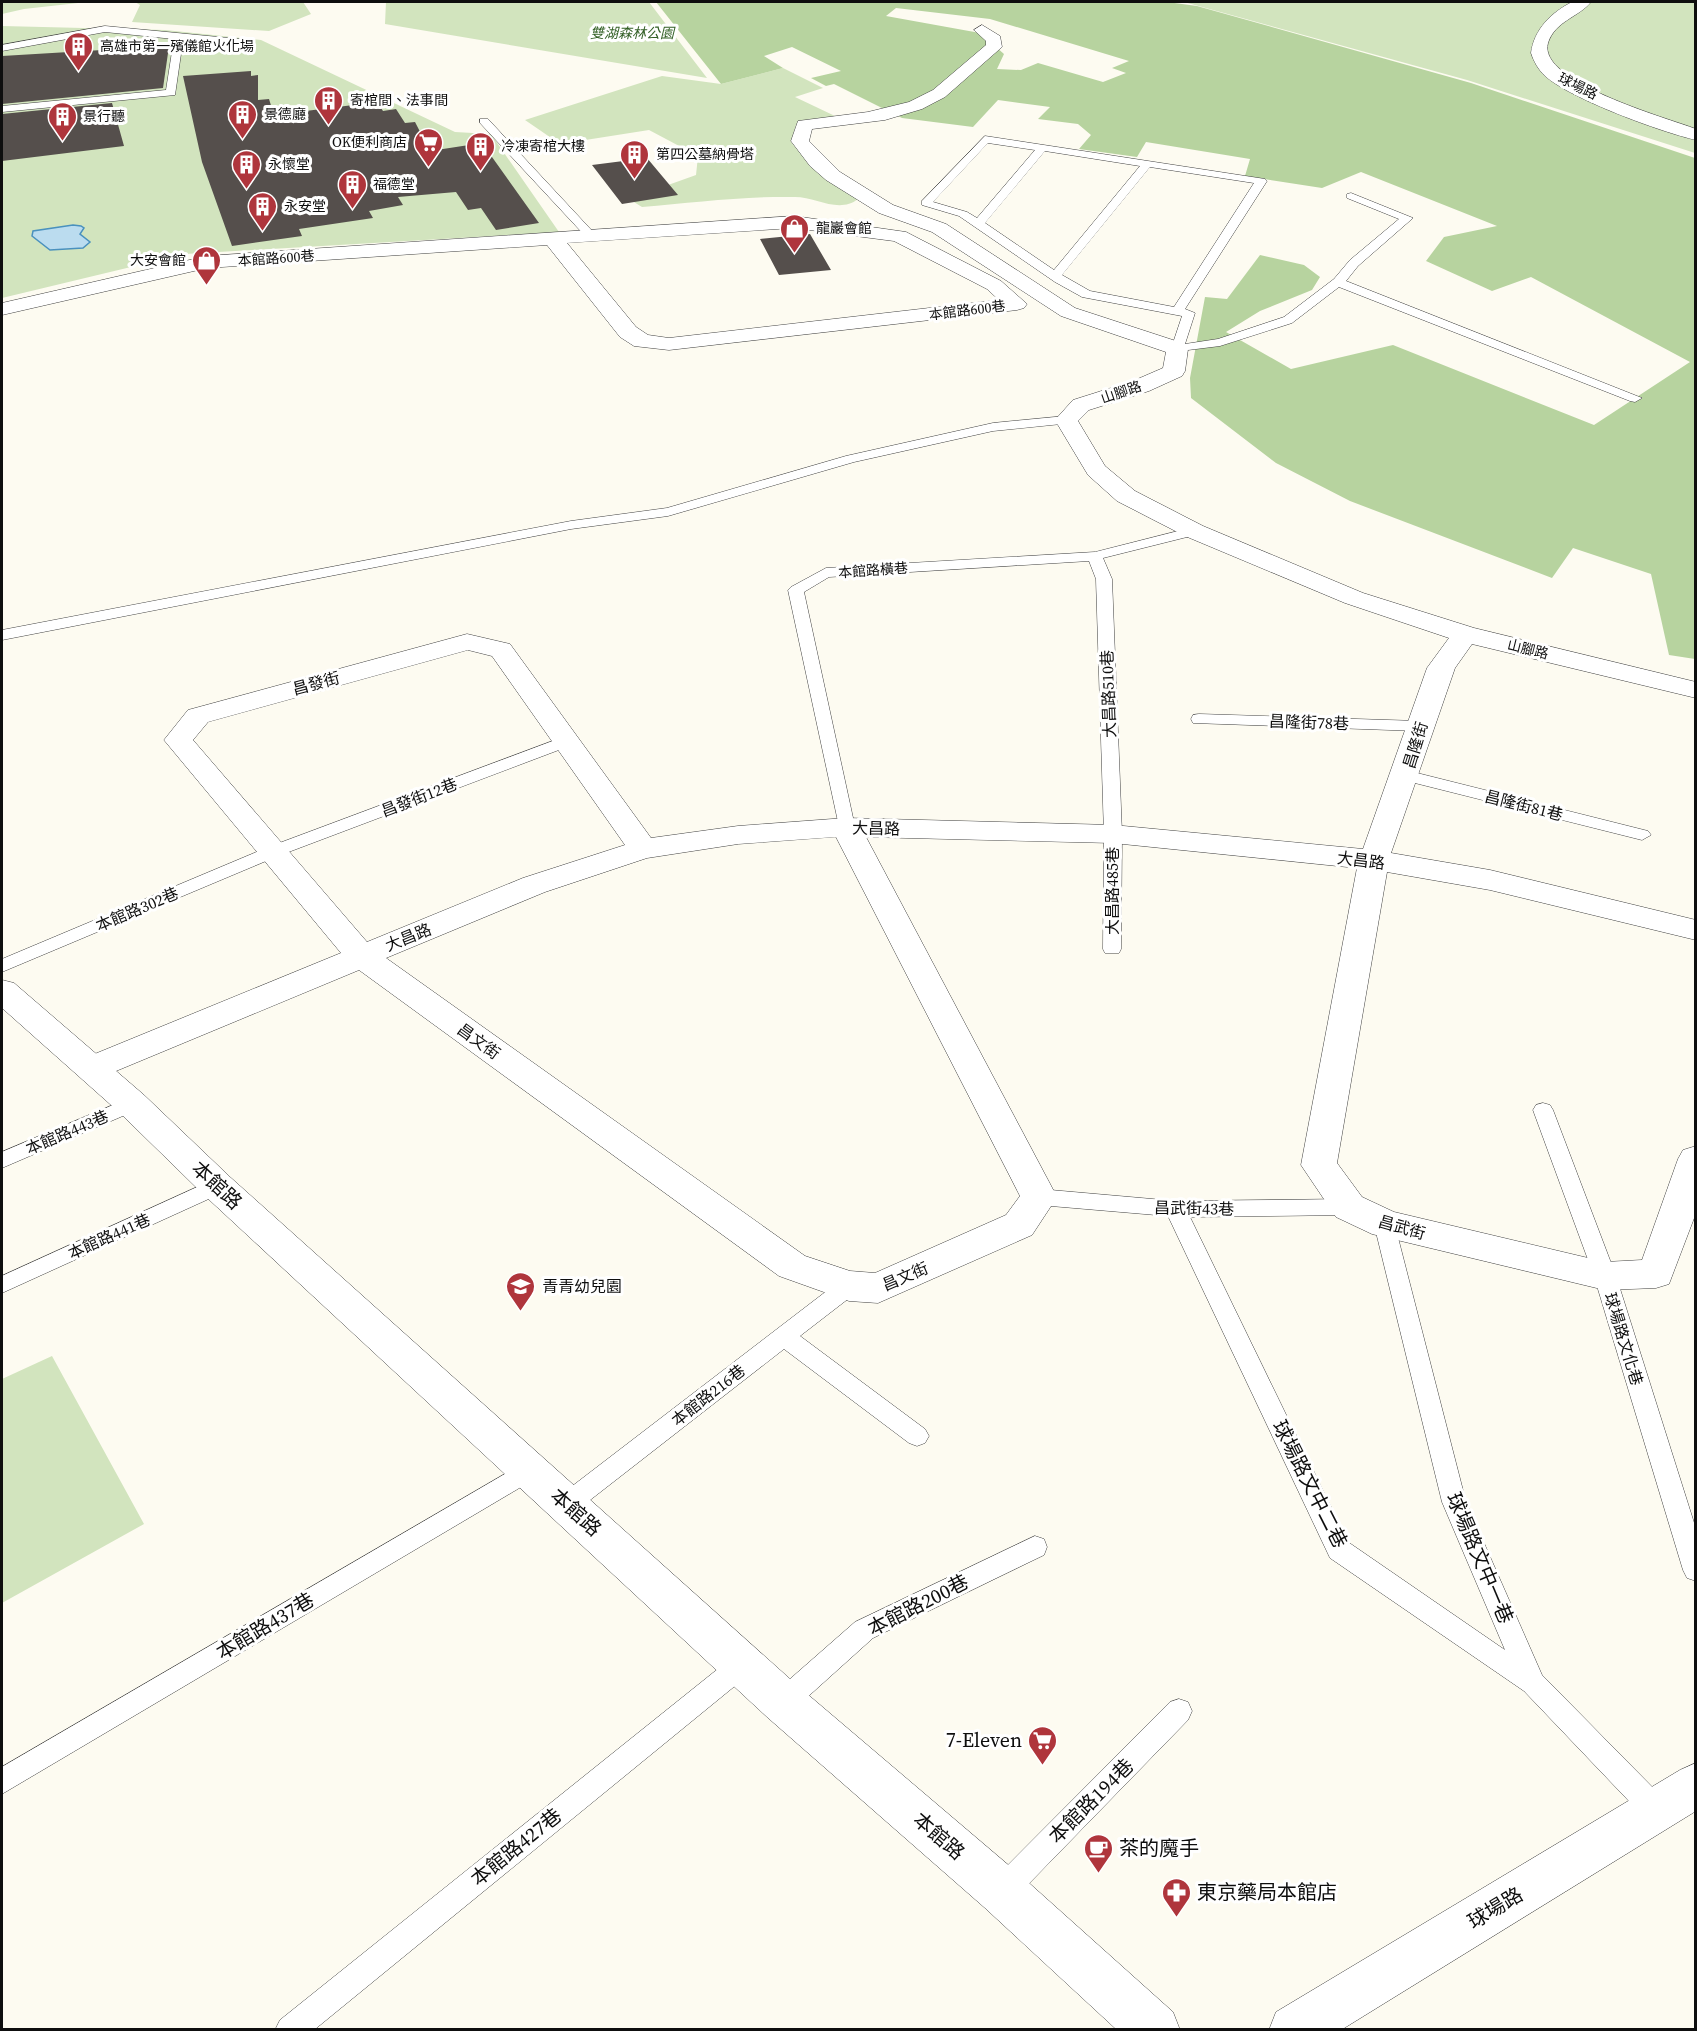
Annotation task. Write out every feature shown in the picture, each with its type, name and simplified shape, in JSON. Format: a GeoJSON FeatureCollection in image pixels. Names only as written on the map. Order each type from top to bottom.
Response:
{"type":"FeatureCollection","features":[{"type":"Feature","properties":{"kind":"street","name":"球場路"},"geometry":{"type":"LineString","coordinates":[[1583,2],[1555,19],[1542,35],[1538,47],[1541,60],[1550,72],[1570,84],[1695,135]]}},
{"type":"Feature","properties":{"kind":"street"},"geometry":{"type":"LineString","coordinates":[[982,30],[994,39],[994,47],[978,57],[960,77],[930,99],[887,115],[804,125],[800,141],[817,162],[833,176],[886,208],[939,228],[1068,312],[1152,338],[1177,349]]}},
{"type":"Feature","properties":{"kind":"street","name":"本館路600巷"},"geometry":{"type":"LineString","coordinates":[[2,309],[207,262],[794,222],[899,236],[994,285],[1017,304],[669,344],[642,341],[628,332],[554,240]]}},
{"type":"Feature","properties":{"kind":"street","name":"山腳路"},"geometry":{"type":"LineString","coordinates":[[1177,349],[1174,371],[1141,386],[1081,405],[1066,420],[1096,470],[1126,496],[1194,531],[1354,598],[1465,634],[1695,690]]}},
{"type":"Feature","properties":{"kind":"street","name":"昌隆街"},"geometry":{"type":"LineString","coordinates":[[1374,860],[1441,668],[1465,634]]}},
{"type":"Feature","properties":{"kind":"street","name":"昌發街"},"geometry":{"type":"LineString","coordinates":[[361,956],[178,740],[198,716],[467,642],[501,650],[644,849]]}},
{"type":"Feature","properties":{"kind":"street"},"geometry":{"type":"LineString","coordinates":[[846,827],[1039,1197]]}},
{"type":"Feature","properties":{"kind":"street","name":"大昌路"},"geometry":{"type":"LineString","coordinates":[[92,1068],[534,885],[644,849],[738,835],[846,827],[1113,834],[1374,860],[1490,880],[1695,930]]}},
{"type":"Feature","properties":{"kind":"street","name":"昌武街"},"geometry":{"type":"LineString","coordinates":[[1374,860],[1319,1165],[1349,1207],[1385,1224],[1605,1276],[1656,1274],[1695,1159]]}},
{"type":"Feature","properties":{"kind":"street","name":"昌文街"},"geometry":{"type":"LineString","coordinates":[[361,956],[792,1266],[849,1286],[878,1288],[1019,1225],[1039,1197]]}},
{"type":"Feature","properties":{"kind":"street","name":"本館路"},"geometry":{"type":"LineString","coordinates":[[2,991],[132,1104],[217,1186],[783,1702],[1002,1891],[1155,2030]]}},
{"type":"Feature","properties":{"kind":"street","name":"球場路"},"geometry":{"type":"LineString","coordinates":[[1294,2030],[1676,1810],[1695,1785]]}},
{"type":"Feature","properties":{"kind":"lane"},"geometry":{"type":"LineString","coordinates":[[2,48],[105,29],[249,43]]}},
{"type":"Feature","properties":{"kind":"lane"},"geometry":{"type":"LineString","coordinates":[[2,109],[171,93],[179,36]]}},
{"type":"Feature","properties":{"kind":"lane"},"geometry":{"type":"LineString","coordinates":[[484,121],[592,237]]}},
{"type":"Feature","properties":{"kind":"lane"},"geometry":{"type":"LineString","coordinates":[[1177,311],[1261,181],[985,139],[926,203],[963,214],[1055,276],[1086,294],[1177,311],[1189,313],[1177,349],[1220,342],[1288,320],[1338,282],[1354,263],[1407,219],[1352,196]]}},
{"type":"Feature","properties":{"kind":"lane"},"geometry":{"type":"LineString","coordinates":[[978,224],[1042,148]]}},
{"type":"Feature","properties":{"kind":"lane"},"geometry":{"type":"LineString","coordinates":[[1055,276],[1147,164]]}},
{"type":"Feature","properties":{"kind":"lane"},"geometry":{"type":"LineString","coordinates":[[1338,282],[1635,398]]}},
{"type":"Feature","properties":{"kind":"lane"},"geometry":{"type":"LineString","coordinates":[[2,635],[571,525],[668,512],[862,456],[993,427],[1066,420]]}},
{"type":"Feature","properties":{"kind":"lane","name":"本館路橫巷"},"geometry":{"type":"LineString","coordinates":[[846,827],[796,590],[826,573],[1095,556],[1194,531]]}},
{"type":"Feature","properties":{"kind":"lane","name":"大昌路510巷"},"geometry":{"type":"LineString","coordinates":[[1095,556],[1104,579],[1113,834]]}},
{"type":"Feature","properties":{"kind":"lane","name":"昌隆街78巷"},"geometry":{"type":"LineString","coordinates":[[1199,719],[1419,726]]}},
{"type":"Feature","properties":{"kind":"lane","name":"昌發街12巷"},"geometry":{"type":"LineString","coordinates":[[272,852],[566,741]]}},
{"type":"Feature","properties":{"kind":"lane","name":"昌隆街81巷"},"geometry":{"type":"LineString","coordinates":[[1405,775],[1642,835]]}},
{"type":"Feature","properties":{"kind":"lane","name":"大昌路485巷"},"geometry":{"type":"LineString","coordinates":[[1112,949],[1113,834]]}},
{"type":"Feature","properties":{"kind":"lane","name":"本館路302巷"},"geometry":{"type":"LineString","coordinates":[[2,966],[272,852]]}},
{"type":"Feature","properties":{"kind":"lane","name":"本館路443巷"},"geometry":{"type":"LineString","coordinates":[[2,1160],[132,1104]]}},
{"type":"Feature","properties":{"kind":"lane","name":"球場路文化巷"},"geometry":{"type":"LineString","coordinates":[[1543,1110],[1605,1276],[1695,1570]]}},
{"type":"Feature","properties":{"kind":"lane","name":"本館路441巷"},"geometry":{"type":"LineString","coordinates":[[2,1285],[217,1186]]}},
{"type":"Feature","properties":{"kind":"lane","name":"昌武街43巷"},"geometry":{"type":"LineString","coordinates":[[1039,1197],[1176,1209],[1349,1207]]}},
{"type":"Feature","properties":{"kind":"lane","name":"球場路文中二巷"},"geometry":{"type":"LineString","coordinates":[[1176,1209],[1339,1550],[1533,1683]]}},
{"type":"Feature","properties":{"kind":"lane","name":"球場路文中一巷"},"geometry":{"type":"LineString","coordinates":[[1385,1224],[1454,1502],[1533,1683],[1676,1810]]}},
{"type":"Feature","properties":{"kind":"lane","name":"本館路216巷"},"geometry":{"type":"LineString","coordinates":[[567,1504],[849,1286]]}},
{"type":"Feature","properties":{"kind":"lane"},"geometry":{"type":"LineString","coordinates":[[784,1337],[917,1436]]}},
{"type":"Feature","properties":{"kind":"lane","name":"本館路437巷"},"geometry":{"type":"LineString","coordinates":[[2,1781],[530,1470]]}},
{"type":"Feature","properties":{"kind":"lane","name":"本館路200巷"},"geometry":{"type":"LineString","coordinates":[[783,1702],[864,1630],[1035,1547]]}},
{"type":"Feature","properties":{"kind":"lane","name":"本館路427巷"},"geometry":{"type":"LineString","coordinates":[[290,2030],[743,1664]]}},
{"type":"Feature","properties":{"kind":"lane","name":"本館路194巷"},"geometry":{"type":"LineString","coordinates":[[1002,1891],[1179,1711]]}},
{"type":"Feature","properties":{"kind":"green space"},"geometry":{"type":"Polygon","coordinates":[[[2,2],[87,2],[24,9],[2,14],[2,2]]]}},
{"type":"Feature","properties":{"kind":"green space"},"geometry":{"type":"Polygon","coordinates":[[[135,2],[303,2],[311,14],[269,31],[132,22],[140,5],[135,2]]]}},
{"type":"Feature","properties":{"kind":"green space","name":"雙湖森林公園"},"geometry":{"type":"Polygon","coordinates":[[[386,2],[649,2],[707,78],[385,24],[386,2]]]}},
{"type":"Feature","properties":{"kind":"green space"},"geometry":{"type":"Polygon","coordinates":[[[656,2],[1167,2],[1197,6],[1471,83],[1695,158],[1695,659],[1669,655],[1651,574],[1573,548],[1552,578],[1350,501],[1276,463],[1191,398],[1190,378],[1205,297],[1227,299],[1260,255],[1304,265],[1320,277],[1312,290],[1260,311],[1226,332],[1291,369],[1393,345],[1594,425],[1690,362],[1531,277],[1492,291],[1426,261],[1444,237],[1497,226],[1361,172],[1322,188],[1245,176],[1250,159],[1146,142],[1137,157],[1079,149],[1091,135],[1078,124],[1038,119],[1050,107],[998,100],[973,127],[902,118],[834,84],[826,86],[811,78],[841,71],[792,47],[764,56],[783,68],[721,84],[656,2]],[[896,8],[886,16],[980,33],[1004,54],[997,69],[1021,70],[1038,63],[1103,82],[1126,73],[1112,68],[1129,61],[990,19],[896,8]]]}},
{"type":"Feature","properties":{"kind":"green space"},"geometry":{"type":"Polygon","coordinates":[[[1184,2],[1695,2],[1695,153],[1467,80],[1184,2]]]}},
{"type":"Feature","properties":{"kind":"green space"},"geometry":{"type":"Polygon","coordinates":[[[2,26],[165,30],[261,40],[455,132],[491,134],[559,232],[185,254],[2,298],[2,26]]]}},
{"type":"Feature","properties":{"kind":"green space"},"geometry":{"type":"Polygon","coordinates":[[[783,68],[823,88],[795,97],[835,116],[796,125],[791,142],[808,162],[858,199],[851,203],[835,205],[803,198],[776,197],[642,207],[629,199],[696,175],[698,156],[649,130],[560,144],[525,120],[662,76],[721,84],[783,68]]]}},
{"type":"Feature","properties":{"kind":"green space"},"geometry":{"type":"Polygon","coordinates":[[[52,1356],[144,1524],[2,1603],[2,1379],[52,1356]]]}},
{"type":"Feature","properties":{"kind":"water"},"geometry":{"type":"Polygon","coordinates":[[[73,225],[84,228],[80,234],[90,242],[83,248],[50,250],[32,236],[33,231],[73,225]]]}},
{"type":"Feature","properties":{"kind":"building","name":"高雄市第一殯儀館火化場"},"geometry":{"type":"Polygon","coordinates":[[[169,46],[163,88],[2,104],[2,56],[169,46]]]}},
{"type":"Feature","properties":{"kind":"building"},"geometry":{"type":"Polygon","coordinates":[[[251,71],[251,76],[258,75],[258,100],[269,99],[274,115],[377,102],[383,111],[396,109],[405,123],[415,122],[430,151],[482,143],[539,223],[496,230],[481,208],[468,210],[456,192],[398,197],[403,205],[369,211],[373,218],[299,229],[302,236],[232,246],[202,162],[183,76],[251,71]]]}},
{"type":"Feature","properties":{"kind":"building"},"geometry":{"type":"Polygon","coordinates":[[[112,103],[124,146],[2,161],[2,114],[112,103]]]}},
{"type":"Feature","properties":{"kind":"building","name":"第四公墓納骨塔"},"geometry":{"type":"Polygon","coordinates":[[[647,158],[678,195],[622,204],[592,165],[647,158]]]}},
{"type":"Feature","properties":{"kind":"building","name":"龍巖會館"},"geometry":{"type":"Polygon","coordinates":[[[810,234],[831,270],[779,275],[760,239],[810,234]]]}},
{"type":"Feature","properties":{"kind":"place","name":"高雄市第一殯儀館火化場"},"geometry":{"type":"Point","coordinates":[79,72]}},
{"type":"Feature","properties":{"kind":"place","name":"寄棺間、法事間"},"geometry":{"type":"Point","coordinates":[329,126]}},
{"type":"Feature","properties":{"kind":"place","name":"景德廳"},"geometry":{"type":"Point","coordinates":[243,140]}},
{"type":"Feature","properties":{"kind":"place","name":"景行聽"},"geometry":{"type":"Point","coordinates":[62,142]}},
{"type":"Feature","properties":{"kind":"place","name":"OK便利商店"},"geometry":{"type":"Point","coordinates":[428,168]}},
{"type":"Feature","properties":{"kind":"place","name":"冷凍寄棺大樓"},"geometry":{"type":"Point","coordinates":[480,172]}},
{"type":"Feature","properties":{"kind":"place","name":"第四公墓納骨塔"},"geometry":{"type":"Point","coordinates":[635,180]}},
{"type":"Feature","properties":{"kind":"place","name":"永懷堂"},"geometry":{"type":"Point","coordinates":[247,190]}},
{"type":"Feature","properties":{"kind":"place","name":"福德堂"},"geometry":{"type":"Point","coordinates":[352,210]}},
{"type":"Feature","properties":{"kind":"place","name":"永安堂"},"geometry":{"type":"Point","coordinates":[263,232]}},
{"type":"Feature","properties":{"kind":"place","name":"龍巖會館"},"geometry":{"type":"Point","coordinates":[795,254]}},
{"type":"Feature","properties":{"kind":"place","name":"大安會館"},"geometry":{"type":"Point","coordinates":[207,286]}},
{"type":"Feature","properties":{"kind":"place","name":"青青幼兒園"},"geometry":{"type":"Point","coordinates":[521,1312]}},
{"type":"Feature","properties":{"kind":"place","name":"7-Eleven"},"geometry":{"type":"Point","coordinates":[1043,1766]}},
{"type":"Feature","properties":{"kind":"place","name":"茶的魔手"},"geometry":{"type":"Point","coordinates":[1098,1874]}},
{"type":"Feature","properties":{"kind":"place","name":"東京藥局本館店"},"geometry":{"type":"Point","coordinates":[1176,1918]}}]}
